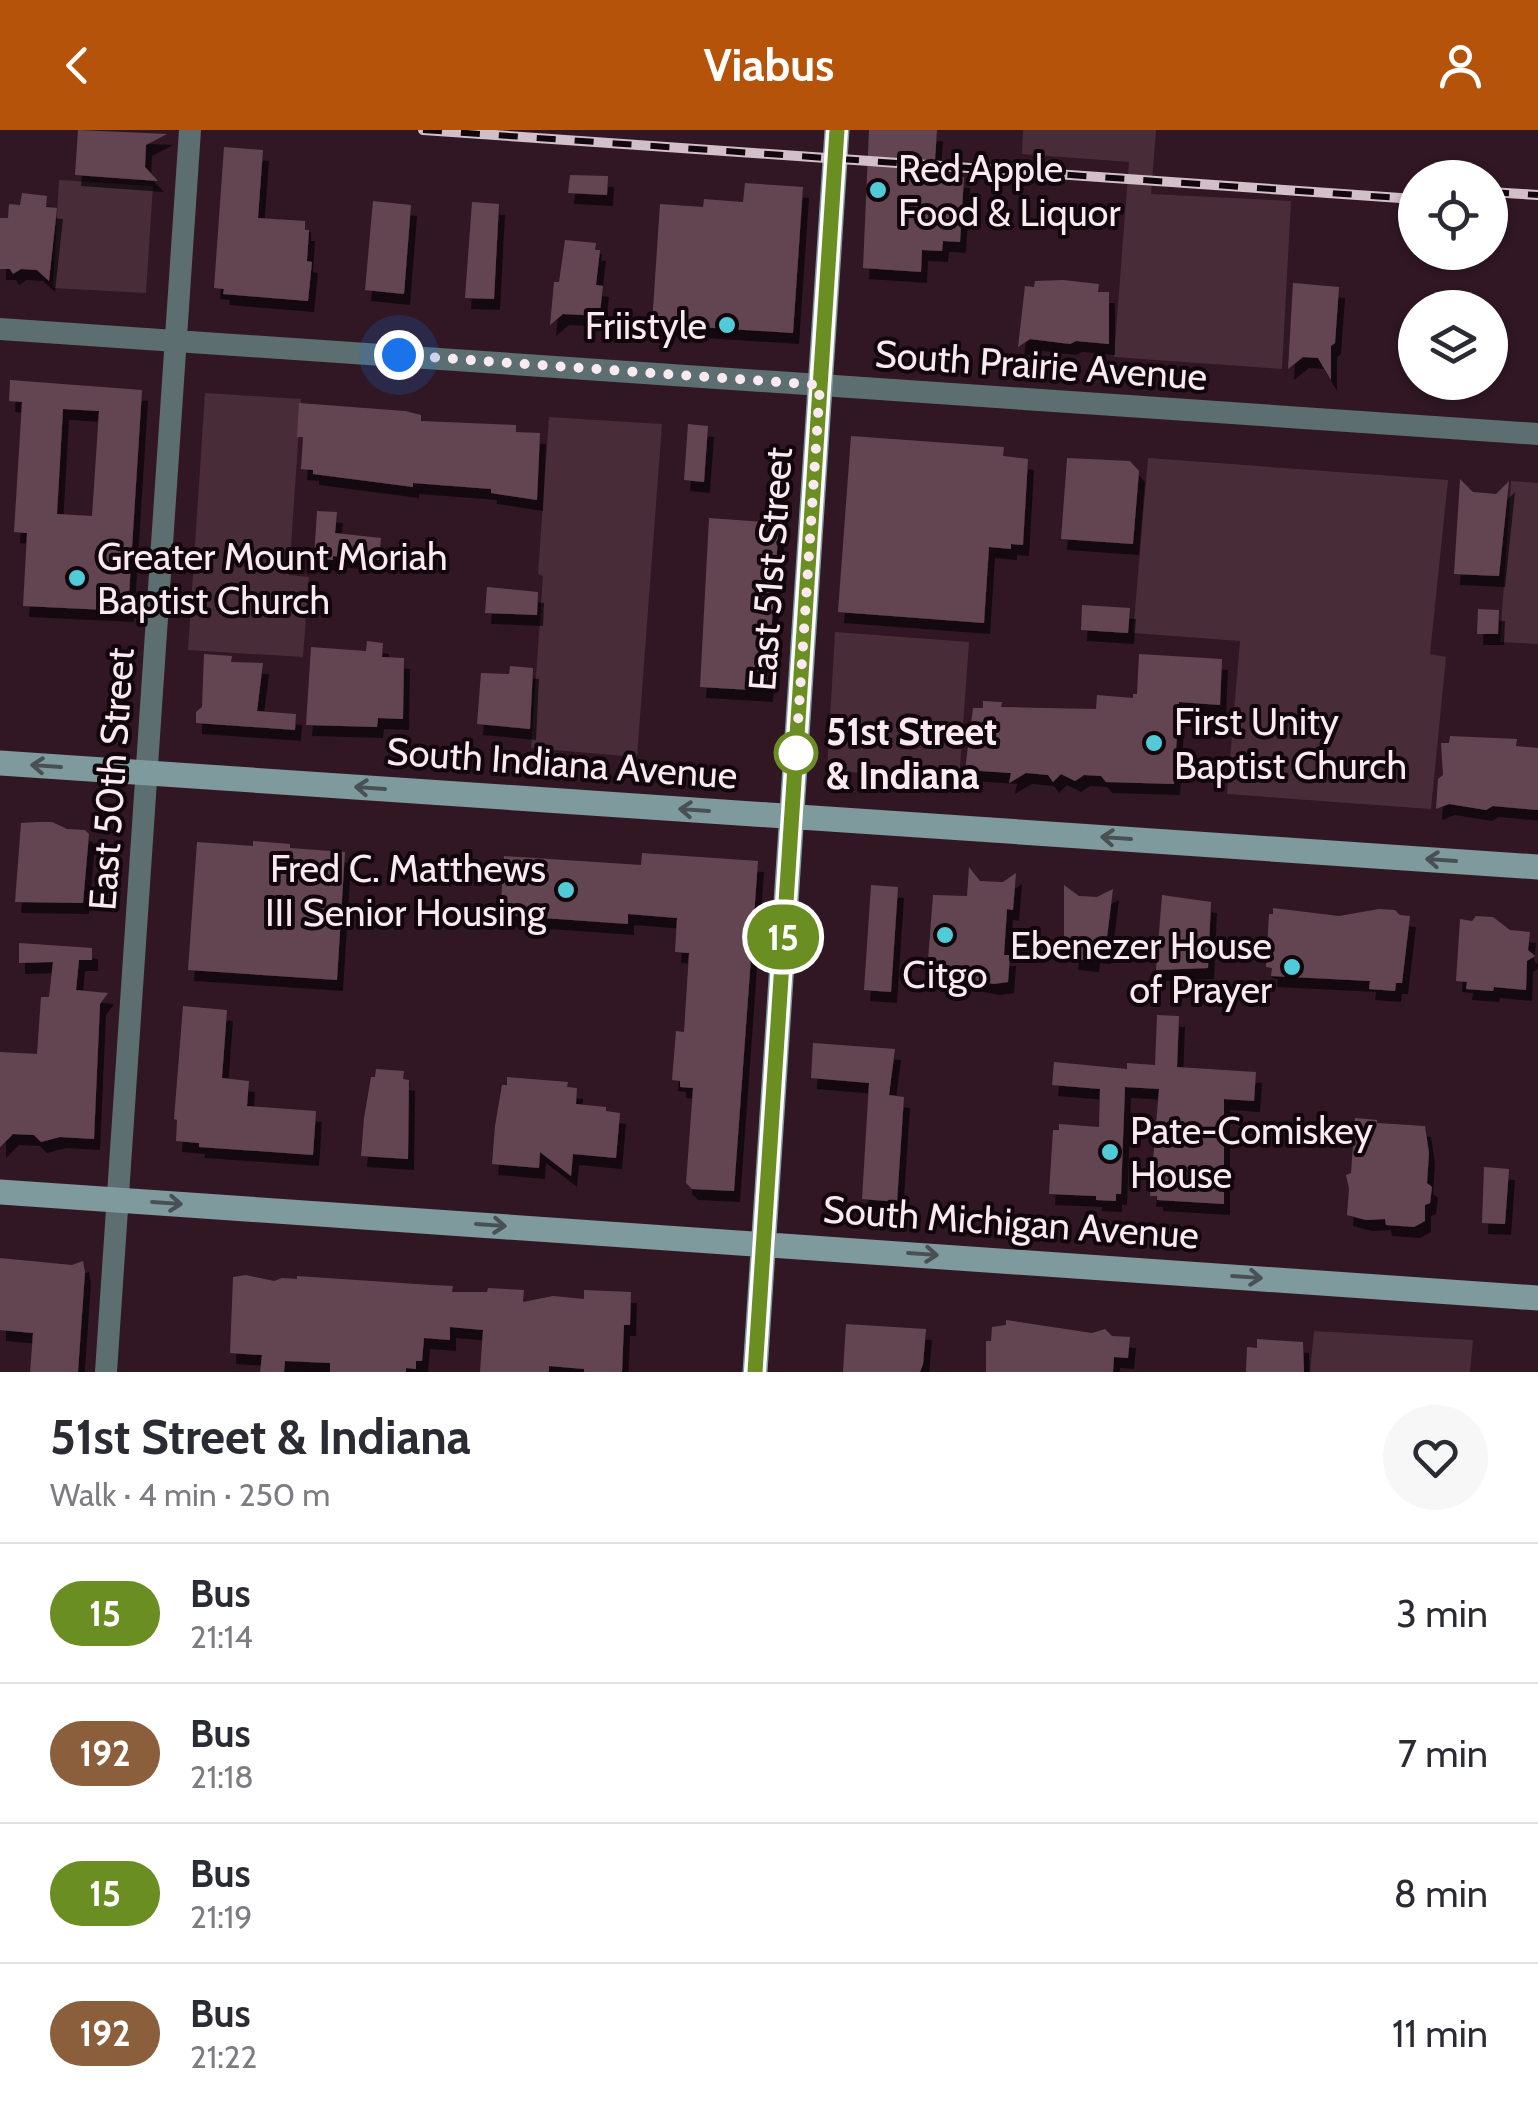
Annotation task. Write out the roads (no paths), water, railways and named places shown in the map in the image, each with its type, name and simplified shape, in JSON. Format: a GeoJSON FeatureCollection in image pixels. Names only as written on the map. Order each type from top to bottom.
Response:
{"type":"FeatureCollection","features":[{"type":"Feature","properties":{"kind":"street","name":"East 50th Street"},"geometry":{"type":"LineString","coordinates":[[106,1372],[190,130]]}},
{"type":"Feature","properties":{"kind":"street","name":"East 51st Street"},"geometry":{"type":"LineString","coordinates":[[755,1372],[837,130]]}},
{"type":"Feature","properties":{"kind":"street","name":"South Prairie Avenue"},"geometry":{"type":"LineString","coordinates":[[0,329],[1538,434]]}},
{"type":"Feature","properties":{"kind":"street","name":"South Indiana Avenue"},"geometry":{"type":"LineString","coordinates":[[0,762],[1538,867]]}},
{"type":"Feature","properties":{"kind":"street","name":"South Michigan Avenue"},"geometry":{"type":"LineString","coordinates":[[0,1192],[1538,1298]]}},
{"type":"Feature","properties":{"kind":"railway"},"geometry":{"type":"LineString","coordinates":[[423,130],[1398,198]]}},
{"type":"Feature","properties":{"kind":"railway"},"geometry":{"type":"LineString","coordinates":[[1508,193],[1538,195]]}},
{"type":"Feature","properties":{"kind":"place","name":"Red Apple Food & Liquor"},"geometry":{"type":"Point","coordinates":[878,190]}},
{"type":"Feature","properties":{"kind":"place","name":"Friistyle"},"geometry":{"type":"Point","coordinates":[727,325]}},
{"type":"Feature","properties":{"kind":"place","name":"Greater Mount Moriah Baptist Church"},"geometry":{"type":"Point","coordinates":[77,578]}},
{"type":"Feature","properties":{"kind":"place","name":"First Unity Baptist Church"},"geometry":{"type":"Point","coordinates":[1154,743]}},
{"type":"Feature","properties":{"kind":"place","name":"51st Street & Indiana"},"geometry":{"type":"Point","coordinates":[796,753]}},
{"type":"Feature","properties":{"kind":"place","name":"Fred C. Matthews III Senior Housing"},"geometry":{"type":"Point","coordinates":[566,890]}},
{"type":"Feature","properties":{"kind":"place","name":"Citgo"},"geometry":{"type":"Point","coordinates":[945,935]}},
{"type":"Feature","properties":{"kind":"place","name":"Ebenezer House of Prayer"},"geometry":{"type":"Point","coordinates":[1292,967]}},
{"type":"Feature","properties":{"kind":"place","name":"Pate-Comiskey House"},"geometry":{"type":"Point","coordinates":[1110,1152]}}]}
